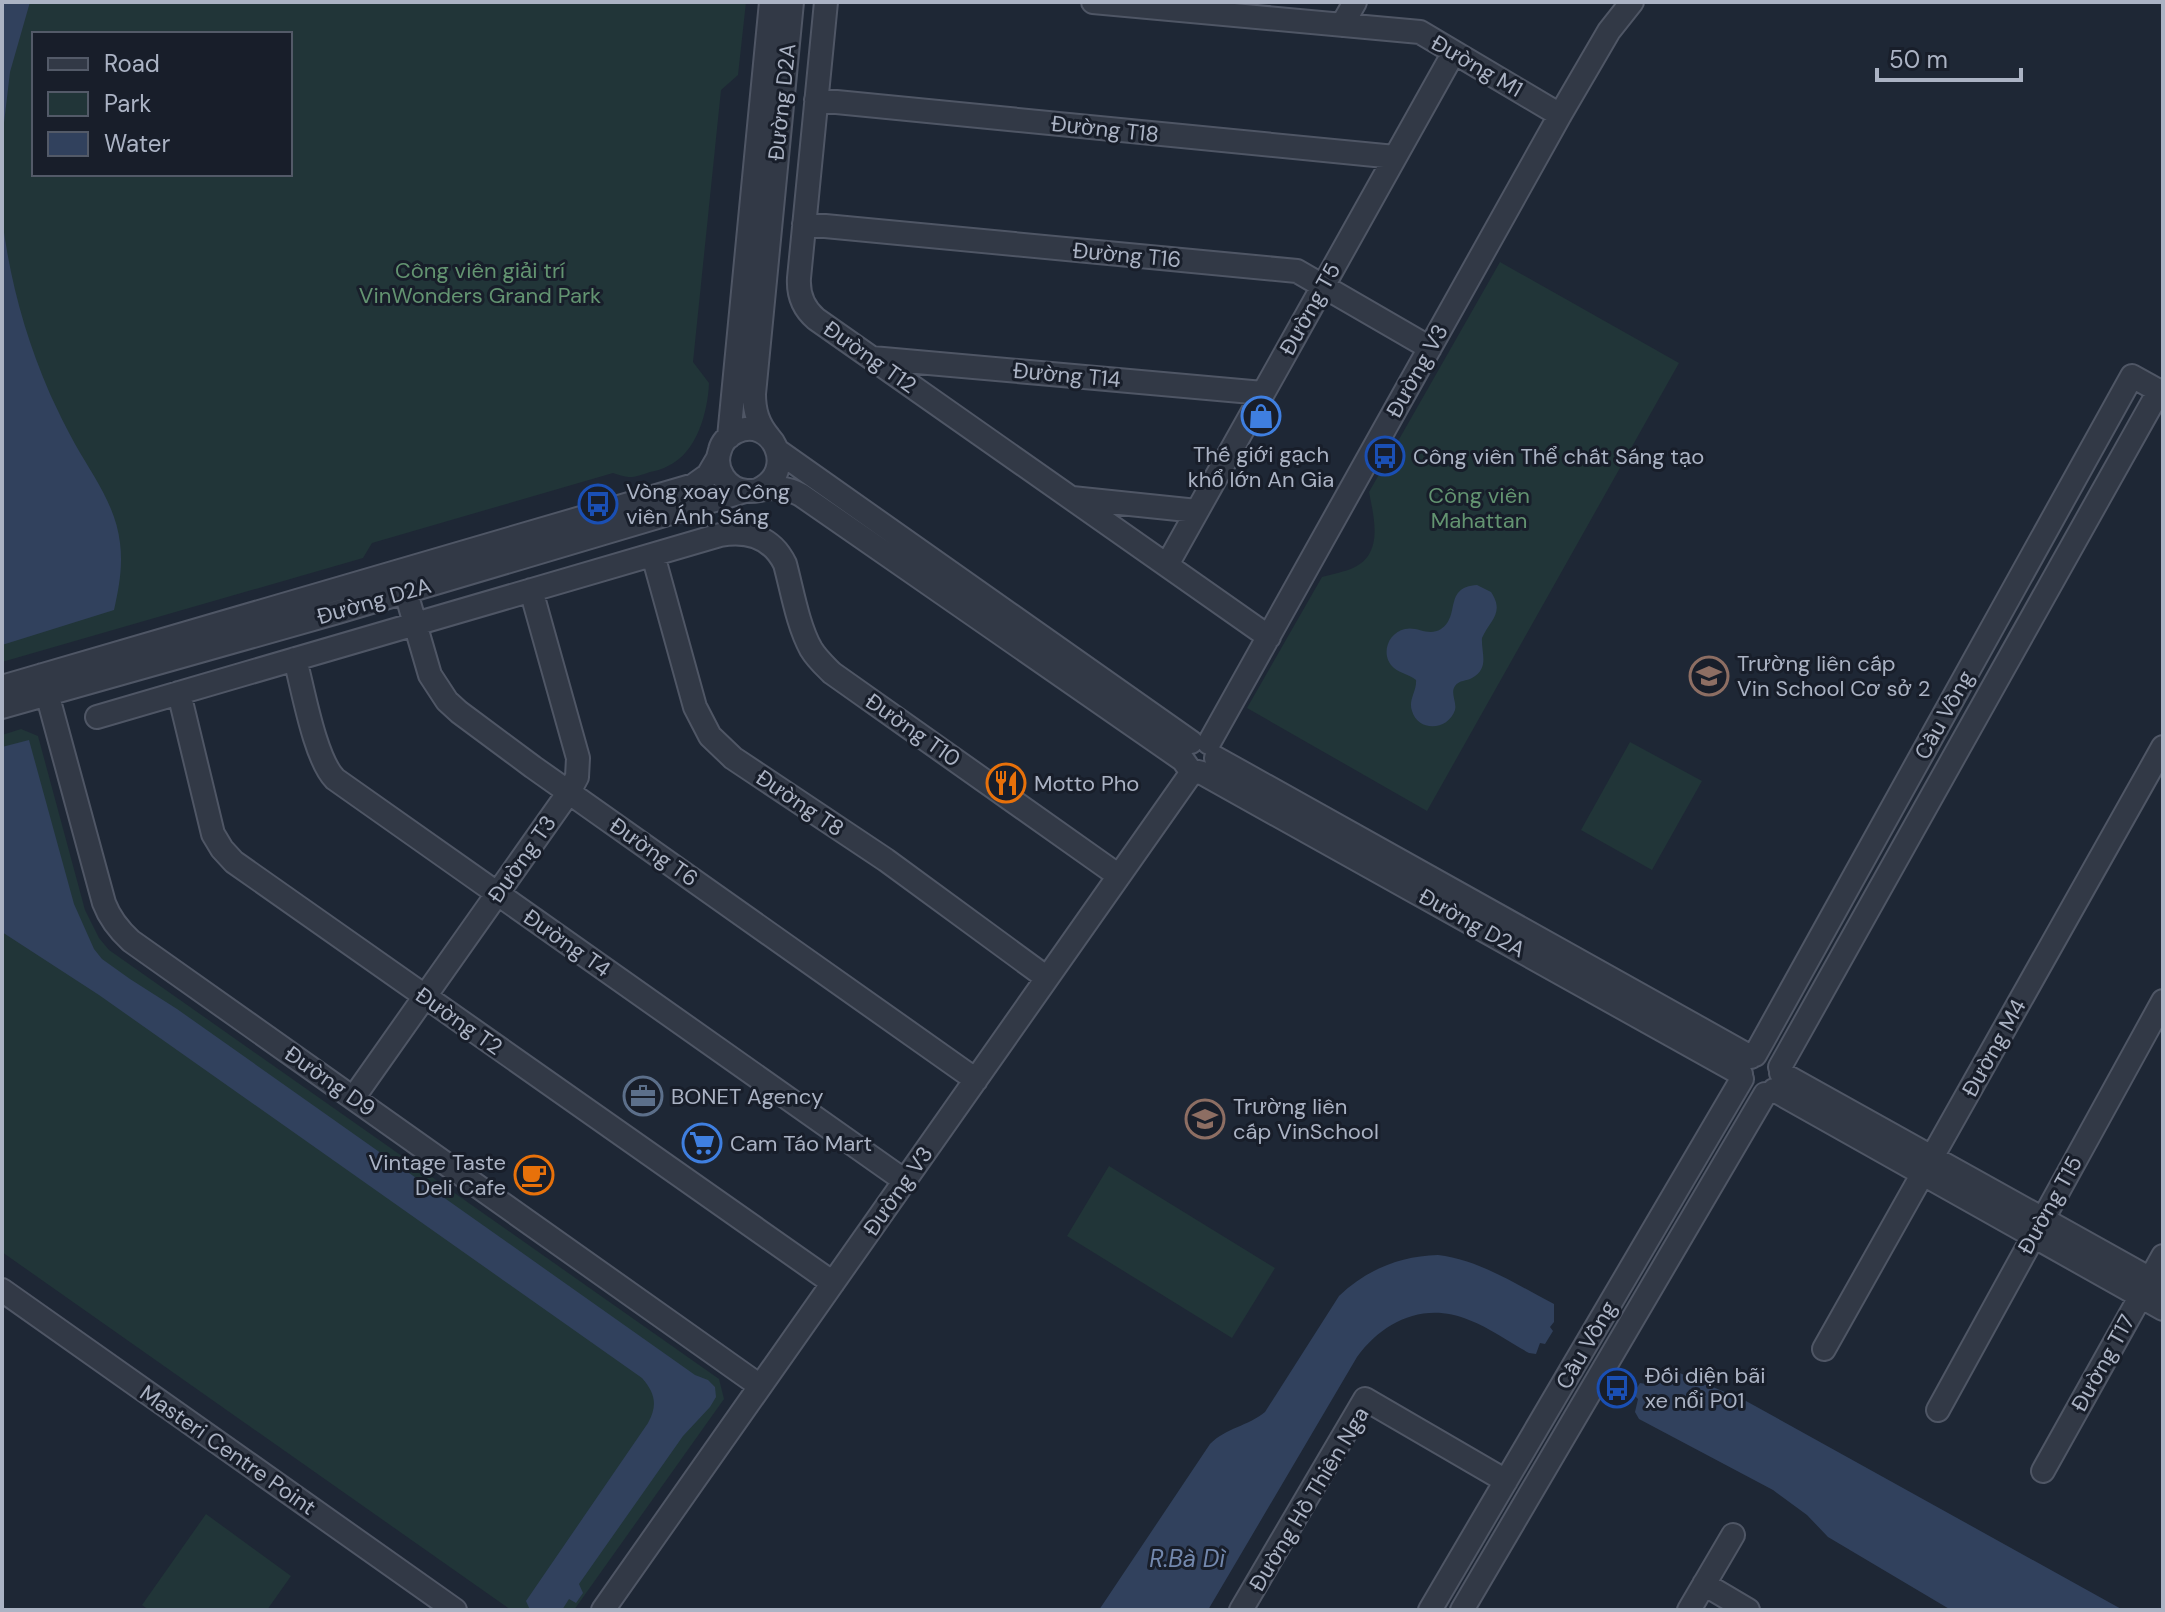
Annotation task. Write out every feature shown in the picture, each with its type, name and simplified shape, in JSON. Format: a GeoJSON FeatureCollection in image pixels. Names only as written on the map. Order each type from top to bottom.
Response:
{"type":"FeatureCollection","features":[{"type":"Feature","properties":{"kind":"street","name":"Đường D2A"},"geometry":{"type":"LineString","coordinates":[[729,437],[771,2]]}},
{"type":"Feature","properties":{"kind":"street","name":"Đường D2A"},"geometry":{"type":"LineString","coordinates":[[792,2],[754,394],[759,422],[774,444],[1199,758]]}},
{"type":"Feature","properties":{"kind":"street","name":"Đường T12"},"geometry":{"type":"LineString","coordinates":[[826,2],[799,288],[804,306],[816,319],[1269,637]]}},
{"type":"Feature","properties":{"kind":"street","name":"Đường M1"},"geometry":{"type":"LineString","coordinates":[[1093,2],[1420,32],[1560,115]]}},
{"type":"Feature","properties":{"kind":"street","name":"Đường M1"},"geometry":{"type":"LineString","coordinates":[[1169,9],[1215,2]]}},
{"type":"Feature","properties":{"kind":"street"},"geometry":{"type":"LineString","coordinates":[[1342,25],[1355,2]]}},
{"type":"Feature","properties":{"kind":"street","name":"Đường V3"},"geometry":{"type":"LineString","coordinates":[[603,1610],[1199,758],[1560,115],[1609,31],[1632,2]]}},
{"type":"Feature","properties":{"kind":"street","name":"Đường T5"},"geometry":{"type":"LineString","coordinates":[[1167,565],[1454,52]]}},
{"type":"Feature","properties":{"kind":"street","name":"Đường T18"},"geometry":{"type":"LineString","coordinates":[[816,100],[1395,157]]}},
{"type":"Feature","properties":{"kind":"street","name":"Đường T16"},"geometry":{"type":"LineString","coordinates":[[804,224],[1297,271],[1430,348]]}},
{"type":"Feature","properties":{"kind":"street","name":"Đường T14"},"geometry":{"type":"LineString","coordinates":[[871,358],[1263,393]]}},
{"type":"Feature","properties":{"kind":"street","name":"Cầu Vồng"},"geometry":{"type":"LineString","coordinates":[[1430,1610],[1747,1067],[2132,376],[2159,391],[1775,1081],[1462,1610]]}},
{"type":"Feature","properties":{"kind":"street"},"geometry":{"type":"LineString","coordinates":[[751,429],[774,444],[779,463],[775,476],[766,486],[752,490],[733,487],[726,482],[718,458],[722,444],[729,437],[751,429]]}},
{"type":"Feature","properties":{"kind":"street","name":"Đường D2A"},"geometry":{"type":"LineString","coordinates":[[403,581],[694,485],[708,475],[718,458]]}},
{"type":"Feature","properties":{"kind":"street","name":"Đường D2A"},"geometry":{"type":"LineString","coordinates":[[2,707],[44,685],[403,581],[752,490],[782,488],[805,497],[1199,758],[1747,1067]]}},
{"type":"Feature","properties":{"kind":"street","name":"Đường T12"},"geometry":{"type":"LineString","coordinates":[[1071,498],[1197,511]]}},
{"type":"Feature","properties":{"kind":"street","name":"Đường T10"},"geometry":{"type":"LineString","coordinates":[[653,555],[731,533],[743,533],[764,540],[785,564],[805,636],[821,663],[1119,876]]}},
{"type":"Feature","properties":{"kind":"street"},"geometry":{"type":"LineString","coordinates":[[97,717],[653,555]]}},
{"type":"Feature","properties":{"kind":"street","name":"Đường T8"},"geometry":{"type":"LineString","coordinates":[[653,555],[695,707],[710,736],[733,758],[886,860],[1047,978]]}},
{"type":"Feature","properties":{"kind":"street","name":"Đường T6"},"geometry":{"type":"LineString","coordinates":[[403,581],[430,675],[447,701],[470,722],[976,1080]]}},
{"type":"Feature","properties":{"kind":"street","name":"Đường T3"},"geometry":{"type":"LineString","coordinates":[[354,1097],[569,792],[578,771],[578,758],[531,590]]}},
{"type":"Feature","properties":{"kind":"street","name":"Đường T4"},"geometry":{"type":"LineString","coordinates":[[295,659],[321,756],[328,773],[342,785],[905,1181]]}},
{"type":"Feature","properties":{"kind":"street","name":"Đường D2A"},"geometry":{"type":"LineString","coordinates":[[2,687],[44,685]]}},
{"type":"Feature","properties":{"kind":"street","name":"Đường D9"},"geometry":{"type":"LineString","coordinates":[[44,685],[104,903],[114,923],[131,941],[760,1386]]}},
{"type":"Feature","properties":{"kind":"street","name":"Đường T2"},"geometry":{"type":"LineString","coordinates":[[179,693],[213,834],[234,862],[833,1283]]}},
{"type":"Feature","properties":{"kind":"street","name":"Đường M4"},"geometry":{"type":"LineString","coordinates":[[1824,1349],[2163,747]]}},
{"type":"Feature","properties":{"kind":"street","name":"Đường T15"},"geometry":{"type":"LineString","coordinates":[[1938,1410],[2163,1001]]}},
{"type":"Feature","properties":{"kind":"street"},"geometry":{"type":"LineString","coordinates":[[1765,1055],[1771,1057],[1775,1081],[1752,1092],[1747,1088],[1747,1067],[1765,1055]]}},
{"type":"Feature","properties":{"kind":"street"},"geometry":{"type":"LineString","coordinates":[[1775,1081],[2038,1228],[2151,1287],[2163,1309]]}},
{"type":"Feature","properties":{"kind":"street","name":"Đường T17"},"geometry":{"type":"LineString","coordinates":[[2043,1471],[2151,1287],[2163,1256]]}},
{"type":"Feature","properties":{"kind":"street","name":"Masteri Centre Point"},"geometry":{"type":"LineString","coordinates":[[2,1290],[455,1610]]}},
{"type":"Feature","properties":{"kind":"street","name":"Đường Hồ Thiên Nga"},"geometry":{"type":"LineString","coordinates":[[1241,1610],[1365,1399],[1506,1481]]}},
{"type":"Feature","properties":{"kind":"street"},"geometry":{"type":"LineString","coordinates":[[1689,1610],[1733,1535]]}},
{"type":"Feature","properties":{"kind":"street"},"geometry":{"type":"LineString","coordinates":[[1704,1584],[1748,1610]]}},
{"type":"Feature","properties":{"kind":"green space","name":"Công viên giải trí VinWonders Grand Park"},"geometry":{"type":"Polygon","coordinates":[[[2,2],[746,2],[738,75],[721,90],[693,362],[709,383],[703,418],[693,441],[678,460],[664,468],[639,476],[613,473],[372,543],[363,558],[2,662],[2,2]]]}},
{"type":"Feature","properties":{"kind":"green space","name":"Công viên Mahattan"},"geometry":{"type":"Polygon","coordinates":[[[1500,262],[1679,363],[1427,811],[1247,708],[1322,577],[1353,568],[1369,554],[1374,534],[1369,492],[1500,262]]]}},
{"type":"Feature","properties":{"kind":"green space"},"geometry":{"type":"Polygon","coordinates":[[[21,729],[38,736],[85,910],[99,938],[109,950],[719,1379],[724,1399],[574,1610],[511,1610],[2,1252],[2,735],[21,729]]]}},
{"type":"Feature","properties":{"kind":"green space"},"geometry":{"type":"Polygon","coordinates":[[[1630,742],[1702,781],[1652,870],[1581,830],[1630,742]]]}},
{"type":"Feature","properties":{"kind":"green space"},"geometry":{"type":"Polygon","coordinates":[[[1109,1166],[1275,1268],[1232,1338],[1067,1236],[1109,1166]]]}},
{"type":"Feature","properties":{"kind":"green space"},"geometry":{"type":"Polygon","coordinates":[[[206,1514],[291,1576],[267,1610],[149,1610],[142,1605],[206,1514]]]}},
{"type":"Feature","properties":{"kind":"water"},"geometry":{"type":"Polygon","coordinates":[[[2,2],[30,2],[10,72],[2,140],[2,2]]]}},
{"type":"Feature","properties":{"kind":"water"},"geometry":{"type":"Polygon","coordinates":[[[2,218],[14,286],[33,351],[62,419],[109,504],[118,529],[121,560],[114,610],[2,645],[2,218]]]}},
{"type":"Feature","properties":{"kind":"water"},"geometry":{"type":"Polygon","coordinates":[[[1477,585],[1491,592],[1497,606],[1495,616],[1482,638],[1481,670],[1455,686],[1455,710],[1446,722],[1433,726],[1420,723],[1411,707],[1416,680],[1390,663],[1387,651],[1390,640],[1405,629],[1432,632],[1441,629],[1450,617],[1460,591],[1477,585]]]}},
{"type":"Feature","properties":{"kind":"water"},"geometry":{"type":"Polygon","coordinates":[[[29,740],[74,904],[94,949],[102,959],[715,1387],[716,1397],[710,1407],[683,1436],[579,1584],[583,1593],[576,1603],[569,1599],[562,1610],[530,1610],[526,1601],[648,1423],[654,1405],[650,1389],[642,1378],[99,995],[2,932],[2,747],[29,740]]]}},
{"type":"Feature","properties":{"kind":"water","name":"R.Bà Dì"},"geometry":{"type":"Polygon","coordinates":[[[1438,1255],[1469,1262],[1554,1304],[1554,1322],[1550,1327],[1553,1331],[1545,1344],[1540,1343],[1536,1354],[1477,1323],[1453,1315],[1421,1314],[1392,1324],[1367,1344],[1357,1357],[1208,1610],[1099,1610],[1210,1444],[1265,1412],[1339,1296],[1384,1266],[1410,1258],[1438,1255]]]}},
{"type":"Feature","properties":{"kind":"water"},"geometry":{"type":"Polygon","coordinates":[[[1662,1370],[1675,1371],[1746,1401],[2123,1610],[1951,1610],[1828,1537],[1807,1515],[1773,1490],[1639,1419],[1635,1412],[1638,1399],[1633,1394],[1640,1383],[1646,1384],[1662,1370]]]}},
{"type":"Feature","properties":{"kind":"place","name":"Thế giới gạch khổ lớn An Gia"},"geometry":{"type":"Point","coordinates":[1261,416]}},
{"type":"Feature","properties":{"kind":"place","name":"Công viên Thể chất Sáng tạo"},"geometry":{"type":"Point","coordinates":[1385,456]}},
{"type":"Feature","properties":{"kind":"place","name":"Vòng xoay Công viên Ánh Sáng"},"geometry":{"type":"Point","coordinates":[598,504]}},
{"type":"Feature","properties":{"kind":"place","name":"Trường liên cấp Vin School Cơ sở 2"},"geometry":{"type":"Point","coordinates":[1709,676]}},
{"type":"Feature","properties":{"kind":"place","name":"Motto Pho"},"geometry":{"type":"Point","coordinates":[1006,783]}},
{"type":"Feature","properties":{"kind":"place","name":"BONET Agency"},"geometry":{"type":"Point","coordinates":[643,1096]}},
{"type":"Feature","properties":{"kind":"place","name":"Trường liên cấp VinSchool"},"geometry":{"type":"Point","coordinates":[1205,1119]}},
{"type":"Feature","properties":{"kind":"place","name":"Cam Táo Mart"},"geometry":{"type":"Point","coordinates":[702,1143]}},
{"type":"Feature","properties":{"kind":"place","name":"Vintage Taste Deli Cafe"},"geometry":{"type":"Point","coordinates":[534,1175]}},
{"type":"Feature","properties":{"kind":"place","name":"Đối diện bãi xe nổi P01"},"geometry":{"type":"Point","coordinates":[1617,1388]}}]}
